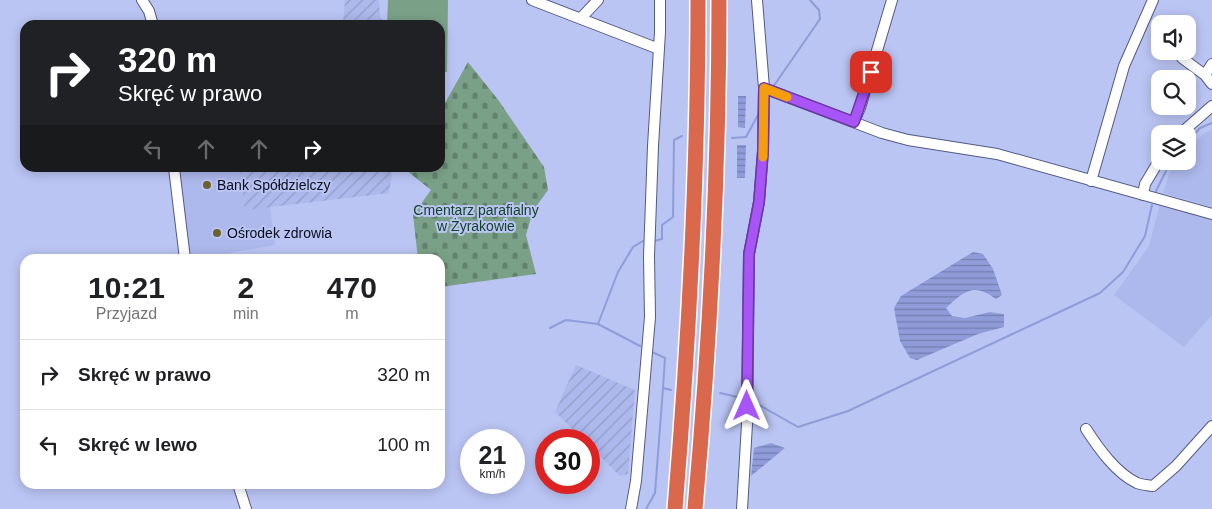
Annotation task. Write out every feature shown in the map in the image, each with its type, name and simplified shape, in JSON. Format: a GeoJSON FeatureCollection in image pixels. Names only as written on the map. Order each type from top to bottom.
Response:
{"type":"FeatureCollection","features":[{"type":"Feature","properties":{"kind":"highway"},"geometry":{"type":"LineString","coordinates":[[675,509],[692,274],[696,172],[698,0]]}},
{"type":"Feature","properties":{"kind":"highway"},"geometry":{"type":"LineString","coordinates":[[695,509],[708,344],[717,164],[719,0]]}},
{"type":"Feature","properties":{"kind":"street"},"geometry":{"type":"LineString","coordinates":[[142,0],[149,11],[152,20]]}},
{"type":"Feature","properties":{"kind":"street"},"geometry":{"type":"LineString","coordinates":[[532,0],[660,49]]}},
{"type":"Feature","properties":{"kind":"street"},"geometry":{"type":"LineString","coordinates":[[581,18],[598,0]]}},
{"type":"Feature","properties":{"kind":"street"},"geometry":{"type":"LineString","coordinates":[[632,509],[650,317],[649,256],[653,146],[660,49],[660,0]]}},
{"type":"Feature","properties":{"kind":"street"},"geometry":{"type":"LineString","coordinates":[[742,509],[747,424],[749,254],[759,202],[763,151],[764,88],[756,0]]}},
{"type":"Feature","properties":{"kind":"street"},"geometry":{"type":"LineString","coordinates":[[854,122],[892,0]]}},
{"type":"Feature","properties":{"kind":"street"},"geometry":{"type":"LineString","coordinates":[[1091,180],[1124,66],[1151,1]]}},
{"type":"Feature","properties":{"kind":"street"},"geometry":{"type":"LineString","coordinates":[[1185,60],[1205,75],[1212,84]]}},
{"type":"Feature","properties":{"kind":"street"},"geometry":{"type":"LineString","coordinates":[[1205,75],[1212,64]]}},
{"type":"Feature","properties":{"kind":"street"},"geometry":{"type":"LineString","coordinates":[[764,88],[882,133],[908,140],[997,154],[1212,214]]}},
{"type":"Feature","properties":{"kind":"street"},"geometry":{"type":"LineString","coordinates":[[1190,125],[1212,106]]}},
{"type":"Feature","properties":{"kind":"street"},"geometry":{"type":"LineString","coordinates":[[1143,195],[1145,184],[1153,170]]}},
{"type":"Feature","properties":{"kind":"street"},"geometry":{"type":"LineString","coordinates":[[174,172],[184,254]]}},
{"type":"Feature","properties":{"kind":"street"},"geometry":{"type":"LineString","coordinates":[[1086,430],[1098,448],[1121,472],[1138,484],[1153,486],[1176,466],[1212,426]]}},
{"type":"Feature","properties":{"kind":"street"},"geometry":{"type":"LineString","coordinates":[[240,489],[246,509]]}},
{"type":"Feature","properties":{"kind":"shaded area"},"geometry":{"type":"Polygon","coordinates":[[[345,0],[379,0],[380,18],[383,20],[343,20],[345,0]]]}},
{"type":"Feature","properties":{"kind":"shaded area"},"geometry":{"type":"Polygon","coordinates":[[[738,96],[746,96],[745,128],[738,127],[738,96]]]}},
{"type":"Feature","properties":{"kind":"shaded area"},"geometry":{"type":"Polygon","coordinates":[[[1212,129],[1212,207],[1163,193],[1171,170],[1196,170],[1196,141],[1212,129]]]}},
{"type":"Feature","properties":{"kind":"shaded area"},"geometry":{"type":"Polygon","coordinates":[[[737,145],[746,145],[745,178],[737,178],[737,145]]]}},
{"type":"Feature","properties":{"kind":"shaded area"},"geometry":{"type":"Polygon","coordinates":[[[180,172],[240,172],[245,209],[270,207],[275,245],[224,254],[190,254],[180,172]]]}},
{"type":"Feature","properties":{"kind":"shaded area"},"geometry":{"type":"Polygon","coordinates":[[[240,172],[392,173],[389,193],[245,210],[240,172]]]}},
{"type":"Feature","properties":{"kind":"shaded area"},"geometry":{"type":"Polygon","coordinates":[[[1160,204],[1212,218],[1212,315],[1184,347],[1114,295],[1149,246],[1160,204]]]}},
{"type":"Feature","properties":{"kind":"shaded area"},"geometry":{"type":"Polygon","coordinates":[[[973,252],[983,254],[993,269],[1002,295],[996,299],[981,291],[970,291],[958,297],[946,308],[952,316],[965,318],[990,312],[1004,314],[1004,327],[978,334],[917,360],[910,358],[900,341],[894,308],[901,296],[973,252]]]}},
{"type":"Feature","properties":{"kind":"shaded area"},"geometry":{"type":"Polygon","coordinates":[[[576,365],[635,390],[628,474],[620,476],[600,456],[600,429],[573,429],[555,412],[576,365]]]}},
{"type":"Feature","properties":{"kind":"shaded area"},"geometry":{"type":"Polygon","coordinates":[[[771,443],[785,448],[751,476],[754,448],[771,443]]]}},
{"type":"Feature","properties":{"kind":"green space"},"geometry":{"type":"Polygon","coordinates":[[[388,0],[448,0],[447,72],[445,72],[445,20],[387,20],[388,0]]]}},
{"type":"Feature","properties":{"kind":"green space","name":"Cmentarz parafialny w Żyrakowie"},"geometry":{"type":"Polygon","coordinates":[[[468,62],[499,101],[544,167],[548,190],[533,211],[526,235],[536,274],[445,286],[445,254],[417,254],[413,215],[431,190],[408,172],[445,172],[445,103],[468,62]]]}},
{"type":"Feature","properties":{"kind":"waterway"},"geometry":{"type":"LineString","coordinates":[[773,87],[820,19],[819,10],[810,0]]}},
{"type":"Feature","properties":{"kind":"waterway"},"geometry":{"type":"LineString","coordinates":[[732,138],[746,137],[759,113]]}},
{"type":"Feature","properties":{"kind":"waterway"},"geometry":{"type":"LineString","coordinates":[[1196,132],[1200,128],[1212,123]]}},
{"type":"Feature","properties":{"kind":"waterway"},"geometry":{"type":"LineString","coordinates":[[654,241],[662,239],[662,225],[673,217],[674,140],[682,136]]}},
{"type":"Feature","properties":{"kind":"waterway"},"geometry":{"type":"LineString","coordinates":[[1155,193],[1166,170]]}},
{"type":"Feature","properties":{"kind":"waterway"},"geometry":{"type":"LineString","coordinates":[[754,402],[798,427],[848,411],[1100,293],[1123,272],[1145,236],[1152,205]]}},
{"type":"Feature","properties":{"kind":"waterway"},"geometry":{"type":"LineString","coordinates":[[598,324],[618,272],[633,247],[643,241]]}},
{"type":"Feature","properties":{"kind":"waterway"},"geometry":{"type":"LineString","coordinates":[[550,328],[566,320],[598,324],[640,346]]}},
{"type":"Feature","properties":{"kind":"waterway"},"geometry":{"type":"LineString","coordinates":[[652,352],[665,358],[663,388],[671,390]]}},
{"type":"Feature","properties":{"kind":"waterway"},"geometry":{"type":"LineString","coordinates":[[646,509],[655,493],[663,388]]}},
{"type":"Feature","properties":{"kind":"waterway"},"geometry":{"type":"LineString","coordinates":[[720,393],[742,398]]}},
{"type":"Feature","properties":{"kind":"slow traffic"},"geometry":{"type":"LineString","coordinates":[[763,157],[764,88],[787,97]]}},
{"type":"Feature","properties":{"kind":"place","name":"Bank Spółdzielczy"},"geometry":{"type":"Point","coordinates":[207,185]}},
{"type":"Feature","properties":{"kind":"place","name":"Ośrodek zdrowia"},"geometry":{"type":"Point","coordinates":[217,233]}},
{"type":"Feature","properties":{"kind":"route"},"geometry":{"type":"LineString","coordinates":[[747,406],[749,254],[759,202],[763,151],[764,88],[854,122],[871,72]]}}]}
